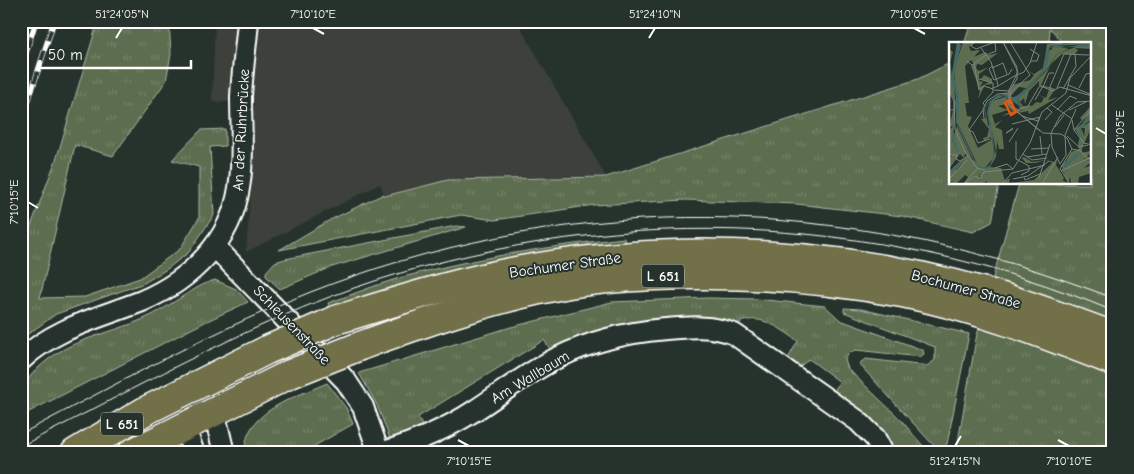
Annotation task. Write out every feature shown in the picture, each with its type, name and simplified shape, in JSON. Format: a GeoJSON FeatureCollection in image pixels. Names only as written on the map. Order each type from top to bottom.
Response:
{"type":"FeatureCollection","features":[{"type":"Feature","properties":{"kind":"main road","name":"Bochumer Straße"},"geometry":{"type":"LineString","coordinates":[[75,453],[138,415],[171,398],[267,350],[336,320],[430,291],[533,268],[613,258],[673,254],[820,259],[906,273],[1019,326],[1113,361]]}},
{"type":"Feature","properties":{"kind":"main road","name":"Bochumer Straße"},"geometry":{"type":"LineString","coordinates":[[132,453],[290,374],[360,346],[488,303],[570,284],[610,279],[727,275],[803,279],[903,293],[954,295],[1029,306],[1113,336]]}},
{"type":"Feature","properties":{"kind":"main road"},"geometry":{"type":"LineString","coordinates":[[199,384],[214,411]]}},
{"type":"Feature","properties":{"kind":"main road"},"geometry":{"type":"LineString","coordinates":[[171,398],[184,426]]}},
{"type":"Feature","properties":{"kind":"street","name":"An der Ruhrbrücke"},"geometry":{"type":"LineString","coordinates":[[21,360],[41,343],[61,331],[142,301],[172,285],[195,268],[215,247],[229,222],[239,188],[242,92],[248,21]]}},
{"type":"Feature","properties":{"kind":"street","name":"Schleusenstraße"},"geometry":{"type":"LineString","coordinates":[[215,247],[346,381],[363,408]]}},
{"type":"Feature","properties":{"kind":"street","name":"Am Wallbaum"},"geometry":{"type":"LineString","coordinates":[[363,408],[380,453],[424,437],[451,424],[537,369],[582,346],[644,331],[689,327],[722,329],[734,334],[858,421],[875,438],[883,453]]}},
{"type":"Feature","properties":{"kind":"street"},"geometry":{"type":"LineString","coordinates":[[214,411],[224,453]]}},
{"type":"Feature","properties":{"kind":"street"},"geometry":{"type":"LineString","coordinates":[[184,426],[194,453]]}},
{"type":"Feature","properties":{"kind":"shaded area"},"geometry":{"type":"Polygon","coordinates":[[[215,21],[517,21],[606,177],[448,180],[385,196],[380,184],[246,252],[253,163],[254,101],[212,102],[215,21]]]}},
{"type":"Feature","properties":{"kind":"green space"},"geometry":{"type":"Polygon","coordinates":[[[98,21],[169,21],[171,54],[166,81],[113,156],[75,145],[40,298],[85,297],[140,278],[180,249],[199,218],[199,167],[172,160],[201,130],[225,129],[225,146],[210,147],[214,215],[189,252],[167,269],[144,283],[56,314],[21,339],[21,252],[57,157],[98,21]]]}},
{"type":"Feature","properties":{"kind":"green space"},"geometry":{"type":"Polygon","coordinates":[[[972,21],[1113,21],[1113,453],[956,453],[976,339],[1019,185],[1092,185],[1092,42],[1062,42],[1050,28],[1049,42],[965,42],[972,21]]]}},
{"type":"Feature","properties":{"kind":"green space"},"geometry":{"type":"Polygon","coordinates":[[[949,64],[949,185],[999,185],[992,222],[973,232],[902,216],[797,204],[685,200],[594,205],[495,220],[461,215],[279,250],[330,220],[384,194],[385,196],[448,180],[606,177],[918,79],[949,64]]]}},
{"type":"Feature","properties":{"kind":"green space"},"geometry":{"type":"Polygon","coordinates":[[[456,226],[466,227],[332,267],[280,289],[266,276],[266,272],[275,262],[285,259],[456,226]]]}},
{"type":"Feature","properties":{"kind":"green space"},"geometry":{"type":"Polygon","coordinates":[[[624,238],[625,243],[597,247],[329,310],[326,307],[329,306],[328,303],[377,285],[434,269],[515,253],[624,238]]]}},
{"type":"Feature","properties":{"kind":"green space"},"geometry":{"type":"Polygon","coordinates":[[[215,280],[236,289],[248,302],[21,416],[21,388],[35,371],[50,358],[82,341],[152,315],[200,286],[215,280]]]}},
{"type":"Feature","properties":{"kind":"green space"},"geometry":{"type":"Polygon","coordinates":[[[708,298],[756,299],[825,306],[840,320],[923,350],[924,354],[920,357],[856,350],[849,353],[845,360],[848,369],[901,420],[929,453],[892,453],[831,395],[840,382],[809,359],[796,370],[786,362],[798,341],[768,322],[760,320],[743,321],[735,325],[552,352],[544,340],[418,417],[424,430],[390,439],[377,405],[359,373],[511,327],[612,302],[708,298]]]}},
{"type":"Feature","properties":{"kind":"green space"},"geometry":{"type":"Polygon","coordinates":[[[844,308],[861,309],[969,334],[947,444],[939,449],[936,448],[860,365],[866,359],[927,366],[935,360],[935,347],[844,312],[844,308]]]}},
{"type":"Feature","properties":{"kind":"green space"},"geometry":{"type":"Polygon","coordinates":[[[327,383],[346,408],[353,424],[302,453],[245,453],[247,439],[253,426],[262,416],[287,400],[327,383]]]}},
{"type":"Feature","properties":{"kind":"tram line"},"geometry":{"type":"LineString","coordinates":[[21,434],[185,349],[311,292],[354,276],[449,248],[544,229],[640,219],[735,218],[830,225],[925,241],[1019,266],[1113,298]]}},
{"type":"Feature","properties":{"kind":"tram line"},"geometry":{"type":"LineString","coordinates":[[21,446],[227,342],[311,304],[354,288],[447,260],[543,242],[639,231],[736,230],[832,237],[928,253],[1022,278],[1113,311]]}},
{"type":"Feature","properties":{"kind":"railway"},"geometry":{"type":"LineString","coordinates":[[21,68],[36,21]]}},
{"type":"Feature","properties":{"kind":"railway"},"geometry":{"type":"LineString","coordinates":[[21,124],[54,21]]}}]}
